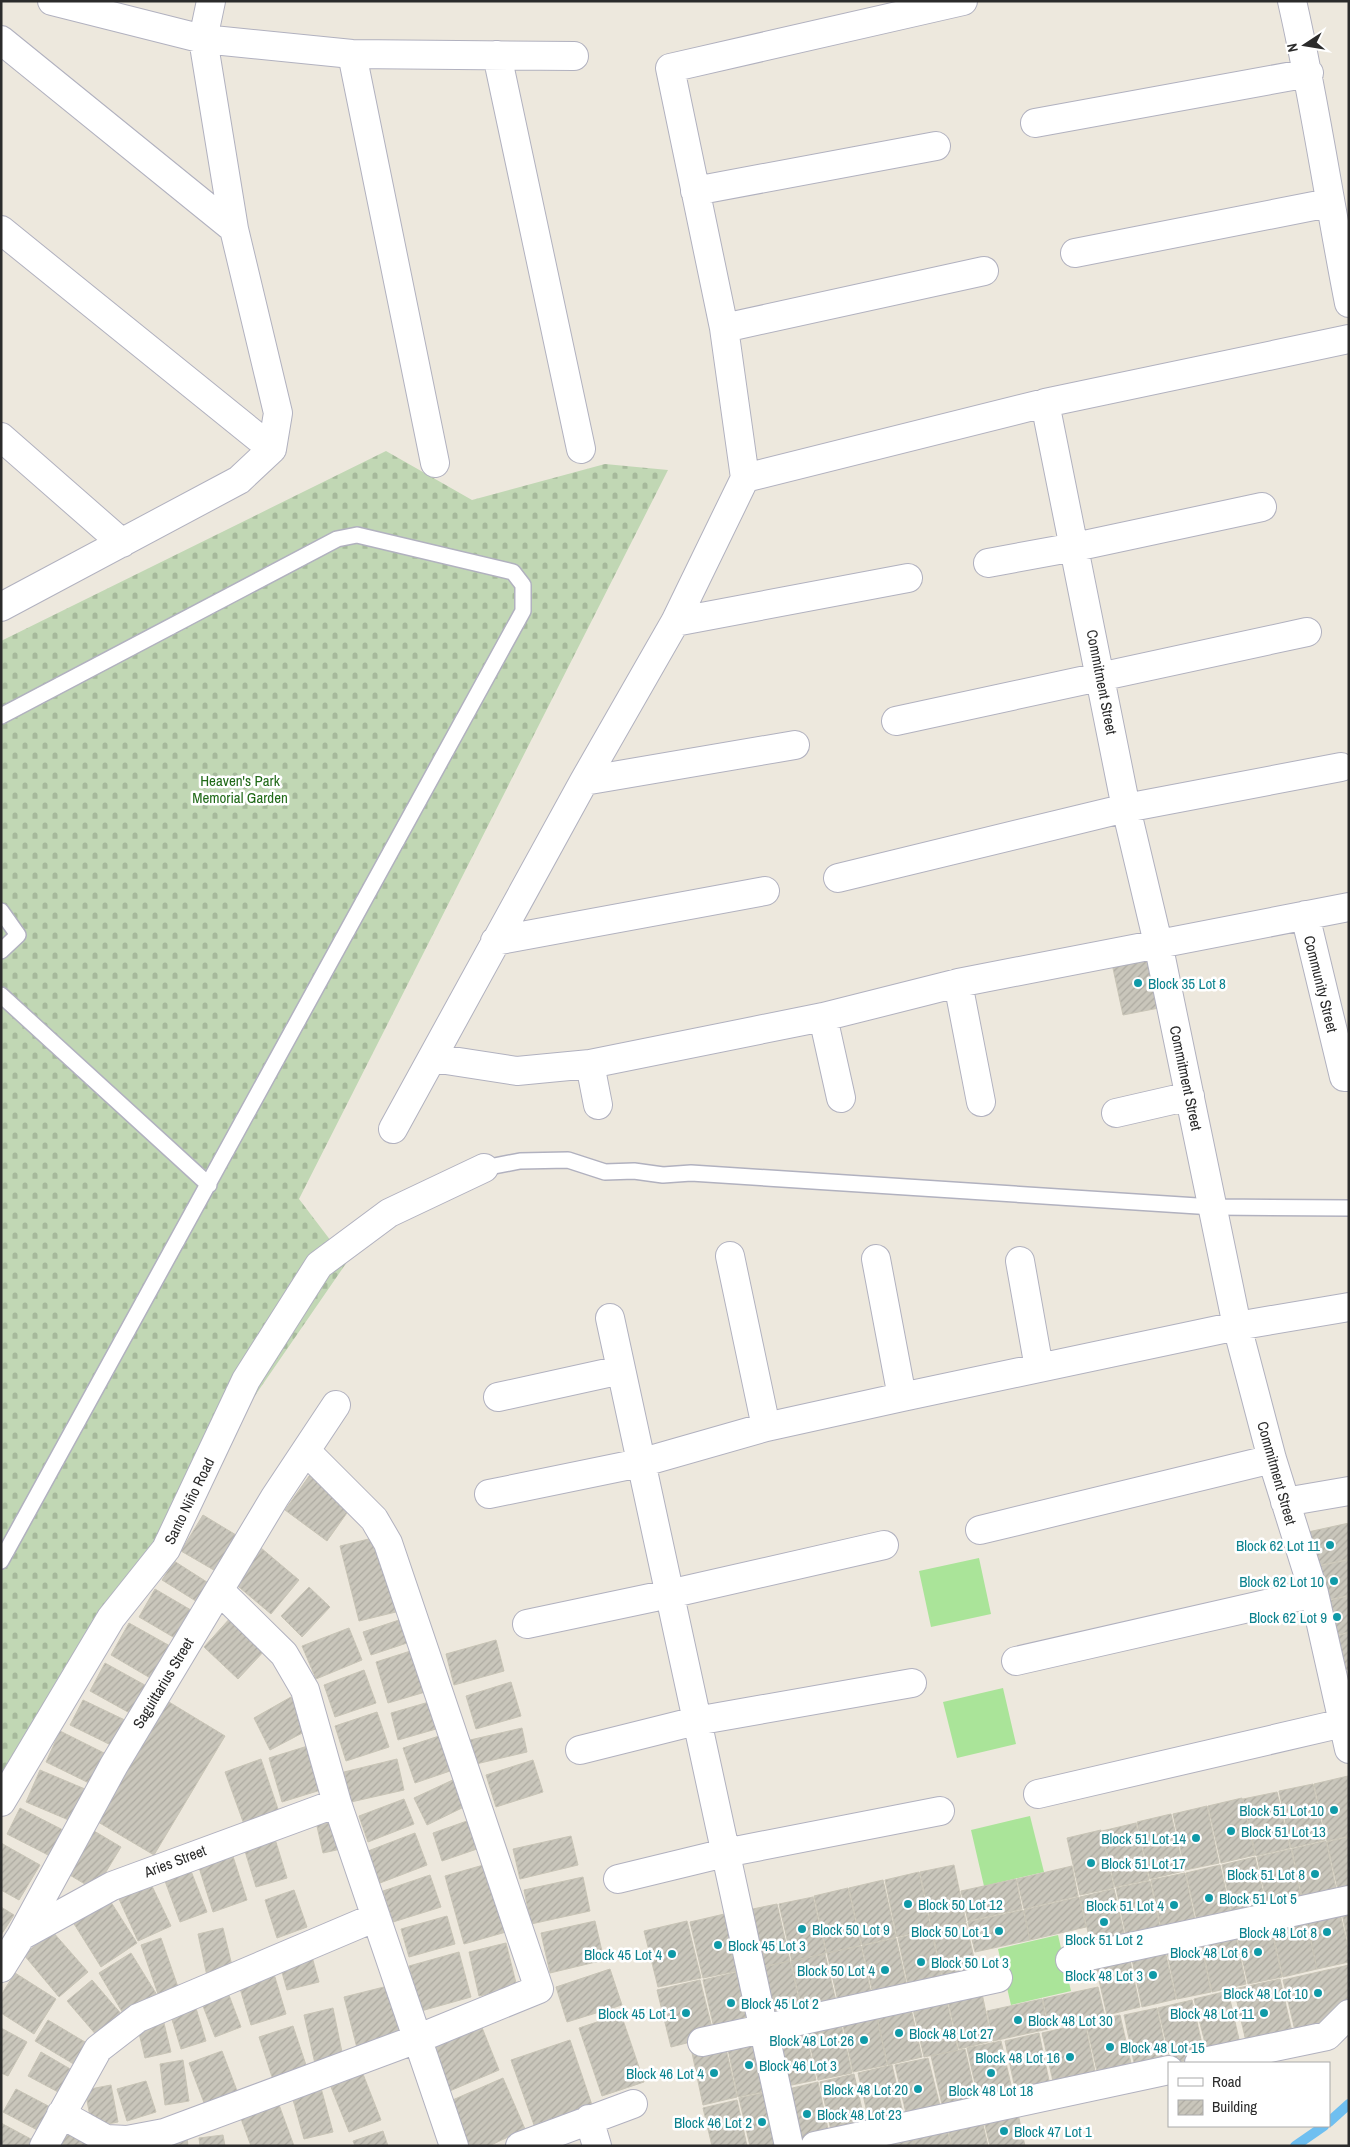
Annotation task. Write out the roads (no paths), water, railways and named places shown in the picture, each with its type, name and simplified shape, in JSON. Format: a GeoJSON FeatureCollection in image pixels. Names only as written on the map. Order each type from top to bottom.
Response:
{"type":"FeatureCollection","features":[{"type":"Feature","properties":{"kind":"street"},"geometry":{"type":"LineString","coordinates":[[52,1],[203,38],[352,54],[574,56]]}},
{"type":"Feature","properties":{"kind":"street"},"geometry":{"type":"LineString","coordinates":[[1,607],[239,480],[272,448],[278,413],[234,229],[203,38],[210,1]]}},
{"type":"Feature","properties":{"kind":"street"},"geometry":{"type":"LineString","coordinates":[[393,1129],[495,941],[675,622],[745,478],[724,328],[670,68],[964,1]]}},
{"type":"Feature","properties":{"kind":"street"},"geometry":{"type":"LineString","coordinates":[[1292,1],[1309,73],[1329,203],[1349,303]]}},
{"type":"Feature","properties":{"kind":"street"},"geometry":{"type":"LineString","coordinates":[[1,40],[234,229]]}},
{"type":"Feature","properties":{"kind":"street"},"geometry":{"type":"LineString","coordinates":[[352,54],[435,463]]}},
{"type":"Feature","properties":{"kind":"street"},"geometry":{"type":"LineString","coordinates":[[497,54],[581,449]]}},
{"type":"Feature","properties":{"kind":"street"},"geometry":{"type":"LineString","coordinates":[[1035,123],[1309,73]]}},
{"type":"Feature","properties":{"kind":"street"},"geometry":{"type":"LineString","coordinates":[[695,191],[936,146]]}},
{"type":"Feature","properties":{"kind":"street"},"geometry":{"type":"LineString","coordinates":[[1074,253],[1329,203]]}},
{"type":"Feature","properties":{"kind":"street"},"geometry":{"type":"LineString","coordinates":[[1,230],[272,448]]}},
{"type":"Feature","properties":{"kind":"street"},"geometry":{"type":"LineString","coordinates":[[724,328],[984,271]]}},
{"type":"Feature","properties":{"kind":"street"},"geometry":{"type":"LineString","coordinates":[[745,478],[1045,403],[1349,339]]}},
{"type":"Feature","properties":{"kind":"street","name":"Commitment Street"},"geometry":{"type":"LineString","coordinates":[[1045,403],[1126,808],[1158,943],[1237,1326],[1272,1459],[1314,1593],[1346,1736]]}},
{"type":"Feature","properties":{"kind":"street"},"geometry":{"type":"LineString","coordinates":[[1,437],[122,543]]}},
{"type":"Feature","properties":{"kind":"street"},"geometry":{"type":"LineString","coordinates":[[988,563],[1075,547],[1262,507]]}},
{"type":"Feature","properties":{"kind":"street"},"geometry":{"type":"LineString","coordinates":[[675,622],[908,578]]}},
{"type":"Feature","properties":{"kind":"street"},"geometry":{"type":"LineString","coordinates":[[896,721],[1307,632]]}},
{"type":"Feature","properties":{"kind":"street"},"geometry":{"type":"LineString","coordinates":[[584,781],[795,744]]}},
{"type":"Feature","properties":{"kind":"street"},"geometry":{"type":"LineString","coordinates":[[838,878],[1126,808],[1341,767]]}},
{"type":"Feature","properties":{"kind":"street"},"geometry":{"type":"LineString","coordinates":[[495,941],[765,891]]}},
{"type":"Feature","properties":{"kind":"street"},"geometry":{"type":"LineString","coordinates":[[433,1058],[517,1071],[590,1064],[823,1017],[958,983],[1349,907]]}},
{"type":"Feature","properties":{"kind":"street","name":"Community Street"},"geometry":{"type":"LineString","coordinates":[[1305,915],[1344,1077],[1349,1077]]}},
{"type":"Feature","properties":{"kind":"street"},"geometry":{"type":"LineString","coordinates":[[958,983],[981,1102]]}},
{"type":"Feature","properties":{"kind":"street"},"geometry":{"type":"LineString","coordinates":[[823,1017],[841,1098]]}},
{"type":"Feature","properties":{"kind":"street"},"geometry":{"type":"LineString","coordinates":[[590,1064],[598,1105]]}},
{"type":"Feature","properties":{"kind":"street"},"geometry":{"type":"LineString","coordinates":[[1116,1113],[1190,1096]]}},
{"type":"Feature","properties":{"kind":"street","name":"Santo Niño Road"},"geometry":{"type":"LineString","coordinates":[[1,1802],[111,1618],[166,1549],[246,1380],[319,1265],[389,1213],[484,1168]]}},
{"type":"Feature","properties":{"kind":"street"},"geometry":{"type":"LineString","coordinates":[[730,1256],[766,1427]]}},
{"type":"Feature","properties":{"kind":"street"},"geometry":{"type":"LineString","coordinates":[[876,1259],[902,1397]]}},
{"type":"Feature","properties":{"kind":"street"},"geometry":{"type":"LineString","coordinates":[[1020,1260],[1039,1368]]}},
{"type":"Feature","properties":{"kind":"street"},"geometry":{"type":"LineString","coordinates":[[489,1494],[640,1463],[766,1427],[902,1397],[1237,1326],[1349,1307]]}},
{"type":"Feature","properties":{"kind":"street"},"geometry":{"type":"LineString","coordinates":[[610,1318],[696,1721],[790,2146]]}},
{"type":"Feature","properties":{"kind":"street"},"geometry":{"type":"LineString","coordinates":[[498,1397],[621,1370]]}},
{"type":"Feature","properties":{"kind":"street","name":"Saguittarius Street"},"geometry":{"type":"LineString","coordinates":[[1,1968],[21,1936],[114,1765],[275,1497],[307,1452],[336,1405]]}},
{"type":"Feature","properties":{"kind":"street"},"geometry":{"type":"LineString","coordinates":[[61,2114],[106,2139],[127,2140],[164,2133],[417,2039],[540,1990],[388,1543],[374,1519],[307,1452]]}},
{"type":"Feature","properties":{"kind":"street"},"geometry":{"type":"LineString","coordinates":[[980,1530],[1272,1459]]}},
{"type":"Feature","properties":{"kind":"street"},"geometry":{"type":"LineString","coordinates":[[1285,1502],[1349,1491]]}},
{"type":"Feature","properties":{"kind":"street"},"geometry":{"type":"LineString","coordinates":[[527,1624],[884,1545]]}},
{"type":"Feature","properties":{"kind":"street"},"geometry":{"type":"LineString","coordinates":[[219,1590],[284,1654],[305,1690],[337,1803],[454,2146]]}},
{"type":"Feature","properties":{"kind":"street"},"geometry":{"type":"LineString","coordinates":[[1016,1661],[1314,1593]]}},
{"type":"Feature","properties":{"kind":"street"},"geometry":{"type":"LineString","coordinates":[[580,1750],[696,1721],[912,1683]]}},
{"type":"Feature","properties":{"kind":"street"},"geometry":{"type":"LineString","coordinates":[[1038,1794],[1346,1736]]}},
{"type":"Feature","properties":{"kind":"street","name":"Aries Street"},"geometry":{"type":"LineString","coordinates":[[21,1936],[112,1886],[337,1803]]}},
{"type":"Feature","properties":{"kind":"street"},"geometry":{"type":"LineString","coordinates":[[618,1878],[725,1853],[940,1811]]}},
{"type":"Feature","properties":{"kind":"street"},"geometry":{"type":"LineString","coordinates":[[1070,1960],[1349,1900]]}},
{"type":"Feature","properties":{"kind":"street"},"geometry":{"type":"LineString","coordinates":[[44,2146],[98,2049],[138,2018],[376,1917]]}},
{"type":"Feature","properties":{"kind":"street"},"geometry":{"type":"LineString","coordinates":[[702,2042],[998,1978]]}},
{"type":"Feature","properties":{"kind":"street"},"geometry":{"type":"LineString","coordinates":[[1204,2062],[1327,2036],[1349,2014]]}},
{"type":"Feature","properties":{"kind":"street"},"geometry":{"type":"LineString","coordinates":[[815,2146],[1168,2070]]}},
{"type":"Feature","properties":{"kind":"street"},"geometry":{"type":"LineString","coordinates":[[520,2146],[633,2104]]}},
{"type":"Feature","properties":{"kind":"street"},"geometry":{"type":"LineString","coordinates":[[589,2119],[597,2146]]}},
{"type":"Feature","properties":{"kind":"lane"},"geometry":{"type":"LineString","coordinates":[[1,716],[337,539],[357,535],[513,572],[523,585],[522,611],[209,1185],[1,1561]]}},
{"type":"Feature","properties":{"kind":"lane"},"geometry":{"type":"LineString","coordinates":[[1,911],[18,935],[1,951]]}},
{"type":"Feature","properties":{"kind":"lane"},"geometry":{"type":"LineString","coordinates":[[1,995],[209,1185]]}},
{"type":"Feature","properties":{"kind":"lane"},"geometry":{"type":"LineString","coordinates":[[484,1168],[520,1161],[568,1160],[604,1172],[634,1170],[663,1175],[691,1173],[1213,1207],[1349,1208]]}},
{"type":"Feature","properties":{"kind":"waterway"},"geometry":{"type":"LineString","coordinates":[[1330,2121],[1349,2104]]}},
{"type":"Feature","properties":{"kind":"waterway"},"geometry":{"type":"LineString","coordinates":[[1295,2146],[1323,2127]]}},
{"type":"Feature","properties":{"kind":"place","name":"Block 35 Lot 8"},"geometry":{"type":"Point","coordinates":[1138,983]}},
{"type":"Feature","properties":{"kind":"place","name":"Block 62 Lot 11"},"geometry":{"type":"Point","coordinates":[1330,1545]}},
{"type":"Feature","properties":{"kind":"place","name":"Block 62 Lot 10"},"geometry":{"type":"Point","coordinates":[1334,1581]}},
{"type":"Feature","properties":{"kind":"place","name":"Block 62 Lot 9"},"geometry":{"type":"Point","coordinates":[1337,1617]}},
{"type":"Feature","properties":{"kind":"place","name":"Block 51 Lot 10"},"geometry":{"type":"Point","coordinates":[1334,1810]}},
{"type":"Feature","properties":{"kind":"place","name":"Block 51 Lot 13"},"geometry":{"type":"Point","coordinates":[1231,1831]}},
{"type":"Feature","properties":{"kind":"place","name":"Block 51 Lot 14"},"geometry":{"type":"Point","coordinates":[1196,1838]}},
{"type":"Feature","properties":{"kind":"place","name":"Block 51 Lot 17"},"geometry":{"type":"Point","coordinates":[1091,1863]}},
{"type":"Feature","properties":{"kind":"place","name":"Block 51 Lot 8"},"geometry":{"type":"Point","coordinates":[1315,1874]}},
{"type":"Feature","properties":{"kind":"place","name":"Block 51 Lot 5"},"geometry":{"type":"Point","coordinates":[1209,1898]}},
{"type":"Feature","properties":{"kind":"place","name":"Block 50 Lot 12"},"geometry":{"type":"Point","coordinates":[908,1904]}},
{"type":"Feature","properties":{"kind":"place","name":"Block 51 Lot 4"},"geometry":{"type":"Point","coordinates":[1174,1905]}},
{"type":"Feature","properties":{"kind":"place","name":"Block 51 Lot 2"},"geometry":{"type":"Point","coordinates":[1104,1922]}},
{"type":"Feature","properties":{"kind":"place","name":"Block 50 Lot 9"},"geometry":{"type":"Point","coordinates":[802,1929]}},
{"type":"Feature","properties":{"kind":"place","name":"Block 50 Lot 1"},"geometry":{"type":"Point","coordinates":[999,1931]}},
{"type":"Feature","properties":{"kind":"place","name":"Block 48 Lot 8"},"geometry":{"type":"Point","coordinates":[1327,1932]}},
{"type":"Feature","properties":{"kind":"place","name":"Block 45 Lot 3"},"geometry":{"type":"Point","coordinates":[718,1945]}},
{"type":"Feature","properties":{"kind":"place","name":"Block 48 Lot 6"},"geometry":{"type":"Point","coordinates":[1258,1952]}},
{"type":"Feature","properties":{"kind":"place","name":"Block 45 Lot 4"},"geometry":{"type":"Point","coordinates":[672,1954]}},
{"type":"Feature","properties":{"kind":"place","name":"Block 50 Lot 3"},"geometry":{"type":"Point","coordinates":[921,1962]}},
{"type":"Feature","properties":{"kind":"place","name":"Block 50 Lot 4"},"geometry":{"type":"Point","coordinates":[885,1970]}},
{"type":"Feature","properties":{"kind":"place","name":"Block 48 Lot 3"},"geometry":{"type":"Point","coordinates":[1153,1975]}},
{"type":"Feature","properties":{"kind":"place","name":"Block 48 Lot 10"},"geometry":{"type":"Point","coordinates":[1318,1993]}},
{"type":"Feature","properties":{"kind":"place","name":"Block 45 Lot 2"},"geometry":{"type":"Point","coordinates":[731,2003]}},
{"type":"Feature","properties":{"kind":"place","name":"Block 45 Lot 1"},"geometry":{"type":"Point","coordinates":[686,2013]}},
{"type":"Feature","properties":{"kind":"place","name":"Block 48 Lot 11"},"geometry":{"type":"Point","coordinates":[1264,2013]}},
{"type":"Feature","properties":{"kind":"place","name":"Block 48 Lot 30"},"geometry":{"type":"Point","coordinates":[1018,2020]}},
{"type":"Feature","properties":{"kind":"place","name":"Block 48 Lot 27"},"geometry":{"type":"Point","coordinates":[899,2033]}},
{"type":"Feature","properties":{"kind":"place","name":"Block 48 Lot 26"},"geometry":{"type":"Point","coordinates":[864,2040]}},
{"type":"Feature","properties":{"kind":"place","name":"Block 48 Lot 15"},"geometry":{"type":"Point","coordinates":[1110,2047]}},
{"type":"Feature","properties":{"kind":"place","name":"Block 48 Lot 16"},"geometry":{"type":"Point","coordinates":[1070,2057]}},
{"type":"Feature","properties":{"kind":"place","name":"Block 46 Lot 3"},"geometry":{"type":"Point","coordinates":[749,2065]}},
{"type":"Feature","properties":{"kind":"place","name":"Block 46 Lot 4"},"geometry":{"type":"Point","coordinates":[714,2073]}},
{"type":"Feature","properties":{"kind":"place","name":"Block 48 Lot 18"},"geometry":{"type":"Point","coordinates":[991,2073]}},
{"type":"Feature","properties":{"kind":"place","name":"Block 48 Lot 20"},"geometry":{"type":"Point","coordinates":[918,2089]}},
{"type":"Feature","properties":{"kind":"place","name":"Block 48 Lot 23"},"geometry":{"type":"Point","coordinates":[807,2114]}},
{"type":"Feature","properties":{"kind":"place","name":"Block 46 Lot 2"},"geometry":{"type":"Point","coordinates":[762,2122]}},
{"type":"Feature","properties":{"kind":"place","name":"Block 47 Lot 1"},"geometry":{"type":"Point","coordinates":[1004,2131]}},
{"type":"Feature","properties":{"kind":"park label","name":"Heaven's Park Memorial Garden"},"geometry":{"type":"Point","coordinates":[240,788]}}]}
